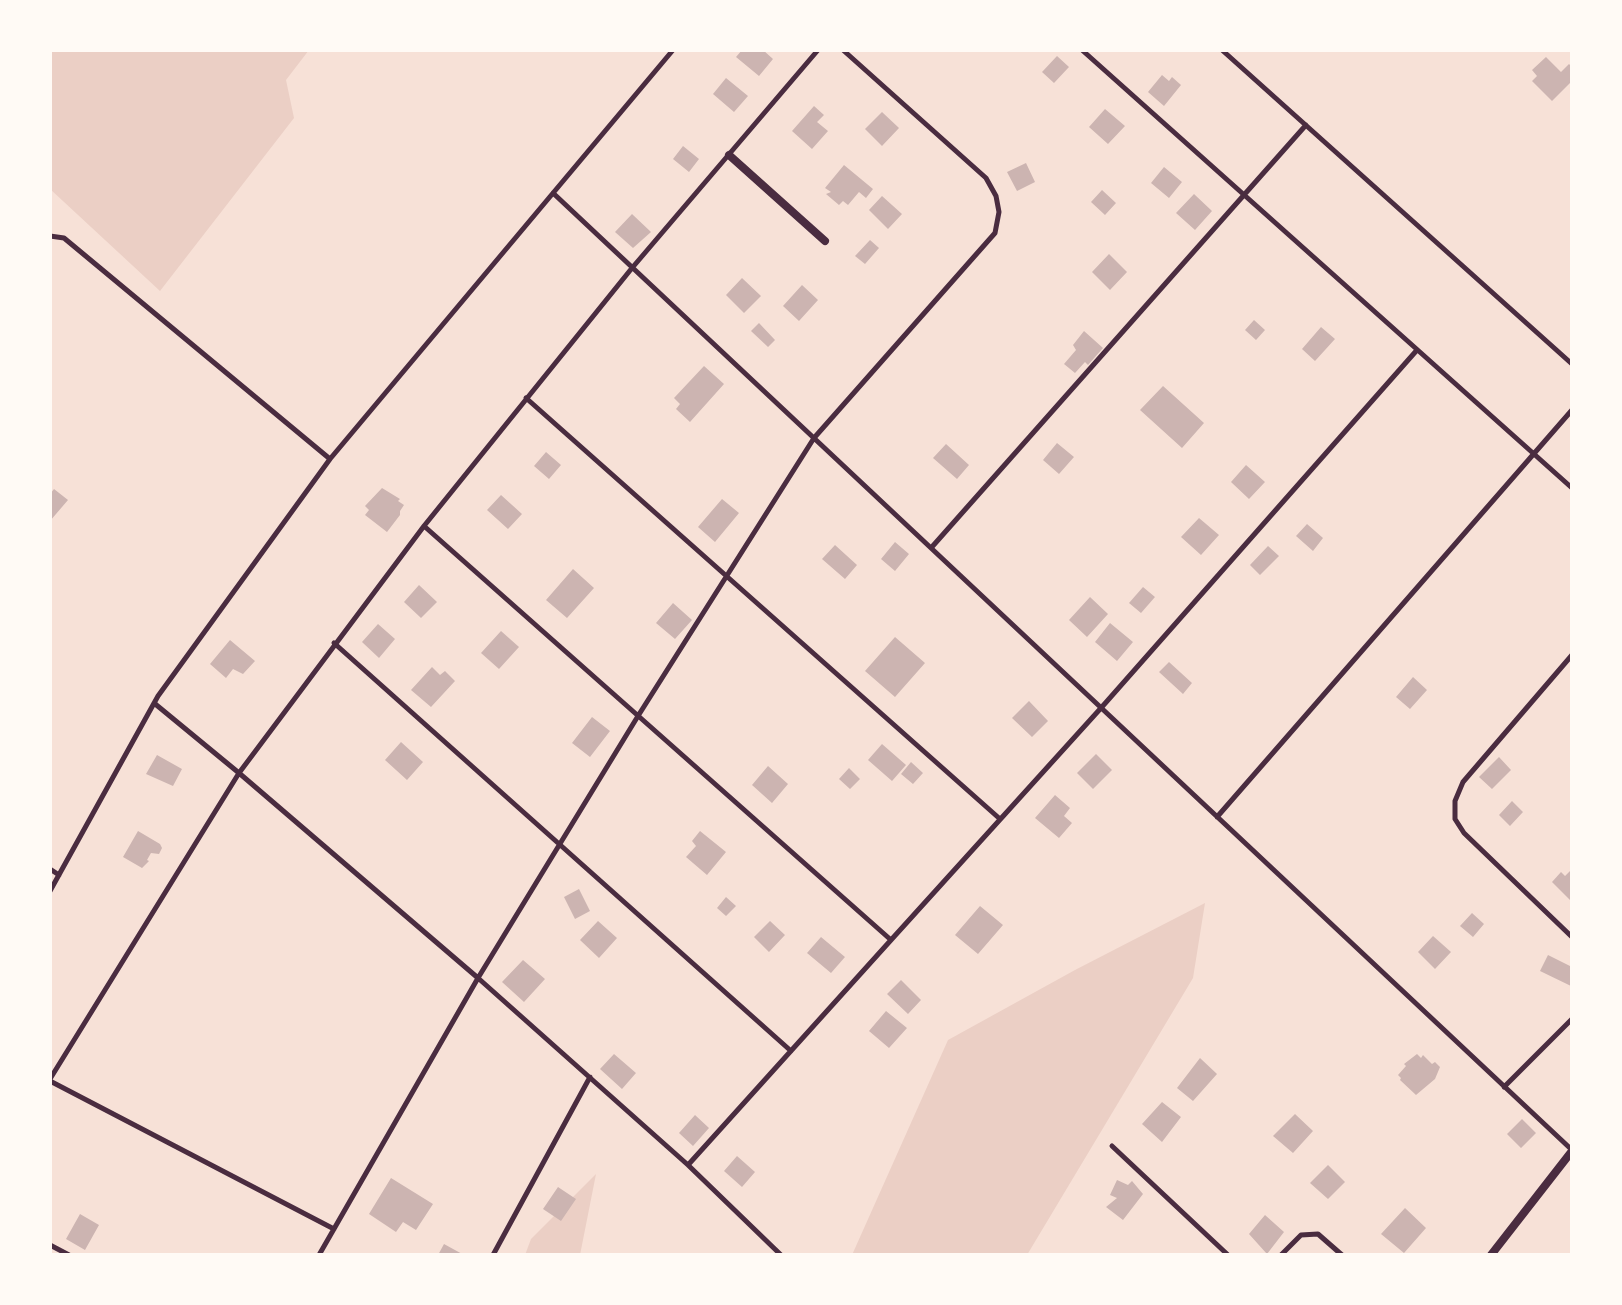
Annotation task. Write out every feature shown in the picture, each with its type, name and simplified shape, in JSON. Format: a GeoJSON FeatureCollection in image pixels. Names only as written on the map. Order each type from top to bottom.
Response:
{"type":"FeatureCollection","features":[{"type":"Feature","properties":{"kind":"street"},"geometry":{"type":"LineString","coordinates":[[729,155],[825,241]]}},
{"type":"Feature","properties":{"kind":"street"},"geometry":{"type":"LineString","coordinates":[[1491,1255],[1572,1151]]}},
{"type":"Feature","properties":{"kind":"lane"},"geometry":{"type":"LineString","coordinates":[[50,891],[154,703],[330,459],[673,50]]}},
{"type":"Feature","properties":{"kind":"lane"},"geometry":{"type":"LineString","coordinates":[[334,1229],[50,1080],[239,773],[334,643],[632,268],[818,50]]}},
{"type":"Feature","properties":{"kind":"lane"},"geometry":{"type":"LineString","coordinates":[[319,1255],[478,978],[638,716],[814,438],[995,233],[999,212],[996,196],[986,178],[843,50]]}},
{"type":"Feature","properties":{"kind":"lane"},"geometry":{"type":"LineString","coordinates":[[1082,50],[1572,488]]}},
{"type":"Feature","properties":{"kind":"lane"},"geometry":{"type":"LineString","coordinates":[[1222,50],[1572,364]]}},
{"type":"Feature","properties":{"kind":"lane"},"geometry":{"type":"LineString","coordinates":[[931,548],[1306,125]]}},
{"type":"Feature","properties":{"kind":"lane"},"geometry":{"type":"LineString","coordinates":[[553,193],[1572,1151]]}},
{"type":"Feature","properties":{"kind":"lane"},"geometry":{"type":"LineString","coordinates":[[50,236],[64,238],[330,459]]}},
{"type":"Feature","properties":{"kind":"lane"},"geometry":{"type":"LineString","coordinates":[[688,1165],[1101,708],[1417,350]]}},
{"type":"Feature","properties":{"kind":"lane"},"geometry":{"type":"LineString","coordinates":[[526,398],[1000,819]]}},
{"type":"Feature","properties":{"kind":"lane"},"geometry":{"type":"LineString","coordinates":[[1217,817],[1572,410]]}},
{"type":"Feature","properties":{"kind":"lane"},"geometry":{"type":"LineString","coordinates":[[424,526],[891,940]]}},
{"type":"Feature","properties":{"kind":"lane"},"geometry":{"type":"LineString","coordinates":[[334,643],[791,1051]]}},
{"type":"Feature","properties":{"kind":"lane"},"geometry":{"type":"LineString","coordinates":[[1572,655],[1463,782],[1455,801],[1455,819],[1464,833],[1572,937]]}},
{"type":"Feature","properties":{"kind":"lane"},"geometry":{"type":"LineString","coordinates":[[154,703],[478,978],[688,1165],[781,1255]]}},
{"type":"Feature","properties":{"kind":"lane"},"geometry":{"type":"LineString","coordinates":[[50,869],[59,875]]}},
{"type":"Feature","properties":{"kind":"lane"},"geometry":{"type":"LineString","coordinates":[[1504,1087],[1572,1019]]}},
{"type":"Feature","properties":{"kind":"lane"},"geometry":{"type":"LineString","coordinates":[[493,1255],[590,1077]]}},
{"type":"Feature","properties":{"kind":"lane"},"geometry":{"type":"LineString","coordinates":[[1112,1146],[1228,1255]]}},
{"type":"Feature","properties":{"kind":"lane"},"geometry":{"type":"LineString","coordinates":[[1281,1255],[1301,1235],[1318,1234],[1342,1255]]}},
{"type":"Feature","properties":{"kind":"lane"},"geometry":{"type":"LineString","coordinates":[[50,1245],[69,1255]]}},
{"type":"Feature","properties":{"kind":"shaded area"},"geometry":{"type":"Polygon","coordinates":[[[50,50],[309,50],[286,80],[294,118],[160,291],[50,189],[50,50]]]}},
{"type":"Feature","properties":{"kind":"shaded area"},"geometry":{"type":"Polygon","coordinates":[[[1205,903],[1193,978],[1027,1255],[852,1255],[948,1040],[1205,903]]]}},
{"type":"Feature","properties":{"kind":"shaded area"},"geometry":{"type":"Polygon","coordinates":[[[596,1174],[580,1255],[525,1255],[531,1239],[596,1174]]]}},
{"type":"Feature","properties":{"kind":"building"},"geometry":{"type":"Polygon","coordinates":[[[742,50],[763,50],[773,59],[759,76],[736,57],[742,50]]]}},
{"type":"Feature","properties":{"kind":"building"},"geometry":{"type":"Polygon","coordinates":[[[1057,56],[1069,67],[1054,83],[1042,72],[1057,56]]]}},
{"type":"Feature","properties":{"kind":"building"},"geometry":{"type":"Polygon","coordinates":[[[1546,57],[1561,72],[1569,64],[1572,67],[1572,81],[1552,101],[1532,81],[1537,76],[1532,70],[1546,57]]]}},
{"type":"Feature","properties":{"kind":"building"},"geometry":{"type":"Polygon","coordinates":[[[1162,75],[1169,81],[1172,77],[1181,85],[1164,106],[1148,92],[1162,75]]]}},
{"type":"Feature","properties":{"kind":"building"},"geometry":{"type":"Polygon","coordinates":[[[726,78],[748,96],[734,112],[713,94],[726,78]]]}},
{"type":"Feature","properties":{"kind":"building"},"geometry":{"type":"Polygon","coordinates":[[[814,106],[824,115],[817,122],[828,131],[812,149],[792,131],[814,106]]]}},
{"type":"Feature","properties":{"kind":"building"},"geometry":{"type":"Polygon","coordinates":[[[1105,109],[1125,126],[1108,144],[1089,127],[1105,109]]]}},
{"type":"Feature","properties":{"kind":"building"},"geometry":{"type":"Polygon","coordinates":[[[882,112],[899,128],[882,146],[865,129],[882,112]]]}},
{"type":"Feature","properties":{"kind":"building"},"geometry":{"type":"Polygon","coordinates":[[[683,146],[699,159],[689,172],[673,159],[683,146]]]}},
{"type":"Feature","properties":{"kind":"building"},"geometry":{"type":"Polygon","coordinates":[[[1026,163],[1035,182],[1017,191],[1007,172],[1026,163]]]}},
{"type":"Feature","properties":{"kind":"building"},"geometry":{"type":"Polygon","coordinates":[[[844,165],[873,189],[866,198],[859,192],[848,205],[843,201],[839,205],[826,194],[831,192],[825,188],[844,165]]]}},
{"type":"Feature","properties":{"kind":"building"},"geometry":{"type":"Polygon","coordinates":[[[1164,167],[1182,182],[1169,198],[1151,183],[1164,167]]]}},
{"type":"Feature","properties":{"kind":"building"},"geometry":{"type":"Polygon","coordinates":[[[1102,190],[1116,203],[1105,215],[1091,202],[1102,190]]]}},
{"type":"Feature","properties":{"kind":"building"},"geometry":{"type":"Polygon","coordinates":[[[1194,194],[1212,211],[1195,230],[1176,213],[1194,194]]]}},
{"type":"Feature","properties":{"kind":"building"},"geometry":{"type":"Polygon","coordinates":[[[882,196],[902,214],[888,229],[869,210],[882,196]]]}},
{"type":"Feature","properties":{"kind":"building"},"geometry":{"type":"Polygon","coordinates":[[[632,214],[651,232],[633,248],[615,232],[632,214]]]}},
{"type":"Feature","properties":{"kind":"building"},"geometry":{"type":"Polygon","coordinates":[[[870,240],[879,248],[865,264],[855,256],[870,240]]]}},
{"type":"Feature","properties":{"kind":"building"},"geometry":{"type":"Polygon","coordinates":[[[1109,254],[1127,272],[1110,290],[1092,272],[1109,254]]]}},
{"type":"Feature","properties":{"kind":"building"},"geometry":{"type":"Polygon","coordinates":[[[742,278],[761,296],[744,313],[726,295],[742,278]]]}},
{"type":"Feature","properties":{"kind":"building"},"geometry":{"type":"Polygon","coordinates":[[[802,285],[818,300],[799,321],[783,306],[802,285]]]}},
{"type":"Feature","properties":{"kind":"building"},"geometry":{"type":"Polygon","coordinates":[[[1254,320],[1265,330],[1256,340],[1245,330],[1254,320]]]}},
{"type":"Feature","properties":{"kind":"building"},"geometry":{"type":"Polygon","coordinates":[[[759,323],[775,340],[768,347],[751,331],[759,323]]]}},
{"type":"Feature","properties":{"kind":"building"},"geometry":{"type":"Polygon","coordinates":[[[1321,327],[1335,339],[1315,361],[1302,349],[1321,327]]]}},
{"type":"Feature","properties":{"kind":"building"},"geometry":{"type":"Polygon","coordinates":[[[1084,331],[1103,348],[1088,365],[1085,362],[1075,373],[1064,364],[1076,350],[1073,345],[1084,331]]]}},
{"type":"Feature","properties":{"kind":"building"},"geometry":{"type":"Polygon","coordinates":[[[704,366],[724,384],[690,422],[676,409],[680,404],[674,398],[704,366]]]}},
{"type":"Feature","properties":{"kind":"building"},"geometry":{"type":"Polygon","coordinates":[[[1163,386],[1204,423],[1182,448],[1140,410],[1163,386]]]}},
{"type":"Feature","properties":{"kind":"building"},"geometry":{"type":"Polygon","coordinates":[[[1057,443],[1074,457],[1059,474],[1043,460],[1057,443]]]}},
{"type":"Feature","properties":{"kind":"building"},"geometry":{"type":"Polygon","coordinates":[[[946,444],[969,465],[957,479],[933,458],[946,444]]]}},
{"type":"Feature","properties":{"kind":"building"},"geometry":{"type":"Polygon","coordinates":[[[546,452],[561,465],[549,479],[534,466],[546,452]]]}},
{"type":"Feature","properties":{"kind":"building"},"geometry":{"type":"Polygon","coordinates":[[[1246,465],[1265,482],[1249,499],[1231,482],[1246,465]]]}},
{"type":"Feature","properties":{"kind":"building"},"geometry":{"type":"Polygon","coordinates":[[[382,488],[404,505],[387,532],[365,515],[369,510],[365,506],[382,488]]]}},
{"type":"Feature","properties":{"kind":"building"},"geometry":{"type":"Polygon","coordinates":[[[54,489],[68,500],[50,521],[50,494],[54,489]]]}},
{"type":"Feature","properties":{"kind":"building"},"geometry":{"type":"Polygon","coordinates":[[[501,495],[522,514],[508,529],[487,510],[501,495]]]}},
{"type":"Feature","properties":{"kind":"building"},"geometry":{"type":"Polygon","coordinates":[[[722,499],[739,513],[715,542],[698,527],[722,499]]]}},
{"type":"Feature","properties":{"kind":"building"},"geometry":{"type":"Polygon","coordinates":[[[1199,518],[1219,535],[1201,555],[1181,537],[1199,518]]]}},
{"type":"Feature","properties":{"kind":"building"},"geometry":{"type":"Polygon","coordinates":[[[1307,524],[1323,538],[1313,551],[1296,536],[1307,524]]]}},
{"type":"Feature","properties":{"kind":"building"},"geometry":{"type":"Polygon","coordinates":[[[895,542],[909,554],[895,571],[881,559],[895,542]]]}},
{"type":"Feature","properties":{"kind":"building"},"geometry":{"type":"Polygon","coordinates":[[[835,545],[857,565],[845,579],[822,559],[835,545]]]}},
{"type":"Feature","properties":{"kind":"building"},"geometry":{"type":"Polygon","coordinates":[[[1268,546],[1279,556],[1260,575],[1250,565],[1268,546]]]}},
{"type":"Feature","properties":{"kind":"building"},"geometry":{"type":"Polygon","coordinates":[[[573,569],[594,588],[567,618],[546,600],[573,569]]]}},
{"type":"Feature","properties":{"kind":"building"},"geometry":{"type":"Polygon","coordinates":[[[419,585],[437,602],[421,618],[404,602],[419,585]]]}},
{"type":"Feature","properties":{"kind":"building"},"geometry":{"type":"Polygon","coordinates":[[[1143,587],[1155,597],[1141,613],[1129,603],[1143,587]]]}},
{"type":"Feature","properties":{"kind":"building"},"geometry":{"type":"Polygon","coordinates":[[[1090,597],[1108,614],[1087,637],[1069,620],[1090,597]]]}},
{"type":"Feature","properties":{"kind":"building"},"geometry":{"type":"Polygon","coordinates":[[[673,603],[692,620],[675,639],[656,623],[673,603]]]}},
{"type":"Feature","properties":{"kind":"building"},"geometry":{"type":"Polygon","coordinates":[[[1110,623],[1133,642],[1117,661],[1095,642],[1110,623]]]}},
{"type":"Feature","properties":{"kind":"building"},"geometry":{"type":"Polygon","coordinates":[[[378,624],[395,639],[379,658],[362,642],[378,624]]]}},
{"type":"Feature","properties":{"kind":"building"},"geometry":{"type":"Polygon","coordinates":[[[501,631],[519,647],[499,669],[481,653],[501,631]]]}},
{"type":"Feature","properties":{"kind":"building"},"geometry":{"type":"Polygon","coordinates":[[[895,637],[925,663],[895,697],[865,671],[895,637]]]}},
{"type":"Feature","properties":{"kind":"building"},"geometry":{"type":"Polygon","coordinates":[[[230,640],[255,661],[243,674],[233,669],[226,678],[210,664],[230,640]]]}},
{"type":"Feature","properties":{"kind":"building"},"geometry":{"type":"Polygon","coordinates":[[[1169,662],[1192,683],[1183,694],[1159,672],[1169,662]]]}},
{"type":"Feature","properties":{"kind":"building"},"geometry":{"type":"Polygon","coordinates":[[[432,667],[440,675],[445,671],[455,681],[431,707],[411,690],[432,667]]]}},
{"type":"Feature","properties":{"kind":"building"},"geometry":{"type":"Polygon","coordinates":[[[1413,677],[1427,690],[1410,709],[1396,697],[1413,677]]]}},
{"type":"Feature","properties":{"kind":"building"},"geometry":{"type":"Polygon","coordinates":[[[1029,701],[1048,721],[1032,737],[1012,718],[1029,701]]]}},
{"type":"Feature","properties":{"kind":"building"},"geometry":{"type":"Polygon","coordinates":[[[592,717],[610,731],[590,757],[572,743],[592,717]]]}},
{"type":"Feature","properties":{"kind":"building"},"geometry":{"type":"Polygon","coordinates":[[[401,742],[423,762],[407,780],[385,760],[401,742]]]}},
{"type":"Feature","properties":{"kind":"building"},"geometry":{"type":"Polygon","coordinates":[[[882,744],[906,765],[892,781],[868,760],[882,744]]]}},
{"type":"Feature","properties":{"kind":"building"},"geometry":{"type":"Polygon","coordinates":[[[1096,754],[1112,770],[1093,789],[1077,773],[1096,754]]]}},
{"type":"Feature","properties":{"kind":"building"},"geometry":{"type":"Polygon","coordinates":[[[157,755],[182,769],[173,786],[146,774],[157,755]]]}},
{"type":"Feature","properties":{"kind":"building"},"geometry":{"type":"Polygon","coordinates":[[[1499,757],[1511,770],[1492,789],[1479,777],[1499,757]]]}},
{"type":"Feature","properties":{"kind":"building"},"geometry":{"type":"Polygon","coordinates":[[[911,762],[923,773],[913,784],[901,774],[911,762]]]}},
{"type":"Feature","properties":{"kind":"building"},"geometry":{"type":"Polygon","coordinates":[[[768,766],[788,784],[772,803],[752,785],[768,766]]]}},
{"type":"Feature","properties":{"kind":"building"},"geometry":{"type":"Polygon","coordinates":[[[849,768],[860,779],[850,789],[839,779],[849,768]]]}},
{"type":"Feature","properties":{"kind":"building"},"geometry":{"type":"Polygon","coordinates":[[[1055,795],[1070,808],[1064,816],[1072,823],[1059,838],[1035,818],[1055,795]]]}},
{"type":"Feature","properties":{"kind":"building"},"geometry":{"type":"Polygon","coordinates":[[[1512,801],[1523,812],[1510,826],[1499,815],[1512,801]]]}},
{"type":"Feature","properties":{"kind":"building"},"geometry":{"type":"Polygon","coordinates":[[[138,831],[162,848],[159,854],[151,853],[149,861],[142,868],[123,857],[138,831]]]}},
{"type":"Feature","properties":{"kind":"building"},"geometry":{"type":"Polygon","coordinates":[[[700,831],[726,852],[707,875],[686,857],[696,846],[692,841],[700,831]]]}},
{"type":"Feature","properties":{"kind":"building"},"geometry":{"type":"Polygon","coordinates":[[[1572,869],[1572,902],[1552,882],[1561,872],[1565,876],[1572,869]]]}},
{"type":"Feature","properties":{"kind":"building"},"geometry":{"type":"Polygon","coordinates":[[[579,889],[590,911],[575,919],[564,897],[579,889]]]}},
{"type":"Feature","properties":{"kind":"building"},"geometry":{"type":"Polygon","coordinates":[[[726,897],[736,906],[726,916],[717,908],[726,897]]]}},
{"type":"Feature","properties":{"kind":"building"},"geometry":{"type":"Polygon","coordinates":[[[980,906],[1003,925],[978,954],[955,935],[980,906]]]}},
{"type":"Feature","properties":{"kind":"building"},"geometry":{"type":"Polygon","coordinates":[[[1472,913],[1484,924],[1473,937],[1460,926],[1472,913]]]}},
{"type":"Feature","properties":{"kind":"building"},"geometry":{"type":"Polygon","coordinates":[[[598,921],[617,938],[599,958],[580,940],[598,921]]]}},
{"type":"Feature","properties":{"kind":"building"},"geometry":{"type":"Polygon","coordinates":[[[770,921],[785,935],[769,952],[754,937],[770,921]]]}},
{"type":"Feature","properties":{"kind":"building"},"geometry":{"type":"Polygon","coordinates":[[[1433,936],[1451,952],[1435,969],[1418,952],[1433,936]]]}},
{"type":"Feature","properties":{"kind":"building"},"geometry":{"type":"Polygon","coordinates":[[[821,937],[845,957],[831,973],[807,953],[821,937]]]}},
{"type":"Feature","properties":{"kind":"building"},"geometry":{"type":"Polygon","coordinates":[[[1548,955],[1572,967],[1571,986],[1540,971],[1548,955]]]}},
{"type":"Feature","properties":{"kind":"building"},"geometry":{"type":"Polygon","coordinates":[[[523,960],[545,979],[524,1002],[502,982],[523,960]]]}},
{"type":"Feature","properties":{"kind":"building"},"geometry":{"type":"Polygon","coordinates":[[[901,980],[921,1000],[908,1014],[887,994],[901,980]]]}},
{"type":"Feature","properties":{"kind":"building"},"geometry":{"type":"Polygon","coordinates":[[[886,1011],[907,1028],[889,1048],[869,1031],[886,1011]]]}},
{"type":"Feature","properties":{"kind":"building"},"geometry":{"type":"Polygon","coordinates":[[[614,1054],[636,1073],[622,1089],[600,1069],[614,1054]]]}},
{"type":"Feature","properties":{"kind":"building"},"geometry":{"type":"Polygon","coordinates":[[[1417,1054],[1440,1067],[1435,1079],[1416,1095],[1398,1075],[1406,1066],[1404,1064],[1417,1054]]]}},
{"type":"Feature","properties":{"kind":"building"},"geometry":{"type":"Polygon","coordinates":[[[1200,1058],[1217,1074],[1193,1101],[1177,1088],[1200,1058]]]}},
{"type":"Feature","properties":{"kind":"building"},"geometry":{"type":"Polygon","coordinates":[[[1162,1102],[1181,1117],[1162,1142],[1142,1124],[1162,1102]]]}},
{"type":"Feature","properties":{"kind":"building"},"geometry":{"type":"Polygon","coordinates":[[[1295,1114],[1313,1131],[1293,1153],[1273,1136],[1295,1114]]]}},
{"type":"Feature","properties":{"kind":"building"},"geometry":{"type":"Polygon","coordinates":[[[695,1115],[709,1128],[693,1146],[679,1133],[695,1115]]]}},
{"type":"Feature","properties":{"kind":"building"},"geometry":{"type":"Polygon","coordinates":[[[1522,1119],[1536,1133],[1521,1148],[1507,1134],[1522,1119]]]}},
{"type":"Feature","properties":{"kind":"building"},"geometry":{"type":"Polygon","coordinates":[[[737,1156],[755,1172],[742,1187],[724,1171],[737,1156]]]}},
{"type":"Feature","properties":{"kind":"building"},"geometry":{"type":"Polygon","coordinates":[[[1328,1165],[1345,1182],[1328,1199],[1310,1183],[1328,1165]]]}},
{"type":"Feature","properties":{"kind":"building"},"geometry":{"type":"Polygon","coordinates":[[[391,1178],[433,1204],[416,1230],[403,1222],[396,1232],[369,1214],[391,1178]]]}},
{"type":"Feature","properties":{"kind":"building"},"geometry":{"type":"Polygon","coordinates":[[[1117,1180],[1128,1185],[1132,1181],[1143,1194],[1123,1220],[1106,1207],[1117,1198],[1110,1195],[1117,1180]]]}},
{"type":"Feature","properties":{"kind":"building"},"geometry":{"type":"Polygon","coordinates":[[[558,1187],[576,1199],[561,1221],[543,1209],[558,1187]]]}},
{"type":"Feature","properties":{"kind":"building"},"geometry":{"type":"Polygon","coordinates":[[[1405,1208],[1426,1228],[1404,1253],[1381,1234],[1405,1208]]]}},
{"type":"Feature","properties":{"kind":"building"},"geometry":{"type":"Polygon","coordinates":[[[80,1214],[99,1225],[85,1250],[66,1239],[80,1214]]]}},
{"type":"Feature","properties":{"kind":"building"},"geometry":{"type":"Polygon","coordinates":[[[1265,1215],[1284,1232],[1267,1254],[1249,1234],[1265,1215]]]}},
{"type":"Feature","properties":{"kind":"building"},"geometry":{"type":"Polygon","coordinates":[[[444,1244],[464,1255],[438,1255],[444,1244]]]}}]}
